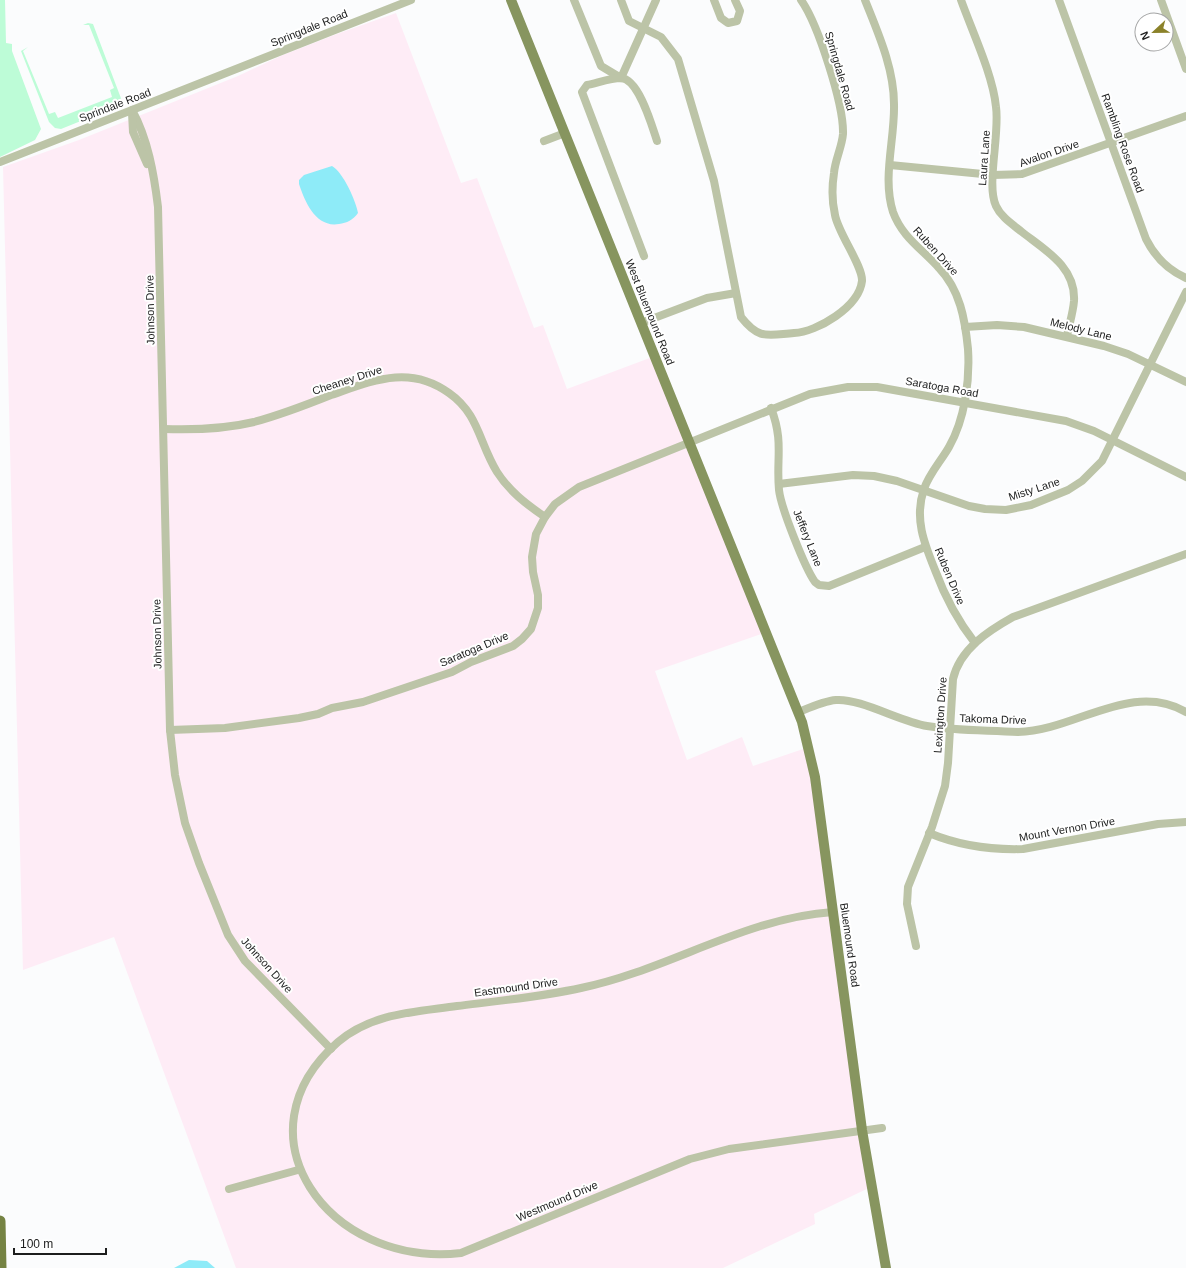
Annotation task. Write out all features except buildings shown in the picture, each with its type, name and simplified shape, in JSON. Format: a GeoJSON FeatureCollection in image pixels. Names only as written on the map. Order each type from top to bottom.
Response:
{"type":"FeatureCollection","features":[{"type":"Feature","properties":{"kind":"highway"},"geometry":{"type":"LineString","coordinates":[[0,1221],[1,1268]]}},
{"type":"Feature","properties":{"kind":"main road","name":"West Bluemound Road"},"geometry":{"type":"LineString","coordinates":[[511,0],[767,632]]}},
{"type":"Feature","properties":{"kind":"main road","name":"Bluemound Road"},"geometry":{"type":"LineString","coordinates":[[767,632],[799,712],[809,747],[815,777],[862,1130],[886,1268]]}},
{"type":"Feature","properties":{"kind":"street","name":"Springdale Road"},"geometry":{"type":"LineString","coordinates":[[238,68],[411,0]]}},
{"type":"Feature","properties":{"kind":"street"},"geometry":{"type":"LineString","coordinates":[[574,0],[601,66],[621,78],[630,81],[639,94],[657,141]]}},
{"type":"Feature","properties":{"kind":"street","name":"Springdale Road"},"geometry":{"type":"LineString","coordinates":[[621,0],[629,21],[661,37],[678,60],[714,181],[741,317],[751,330],[766,335],[803,333],[821,326],[843,311],[857,295],[862,281],[860,270],[846,245],[835,215],[834,173],[842,136],[842,118],[818,33],[808,10],[801,0]]}},
{"type":"Feature","properties":{"kind":"street"},"geometry":{"type":"LineString","coordinates":[[621,78],[656,0]]}},
{"type":"Feature","properties":{"kind":"street"},"geometry":{"type":"LineString","coordinates":[[714,0],[721,18],[728,23],[737,21],[740,11],[735,0]]}},
{"type":"Feature","properties":{"kind":"street","name":"Ruben Drive"},"geometry":{"type":"LineString","coordinates":[[866,0],[887,58],[893,88],[894,117],[890,165],[890,198],[896,219],[911,242],[939,268],[952,285],[960,303],[965,327],[968,349],[968,372],[963,402],[953,440],[929,478],[924,490],[919,520],[925,547],[948,603],[975,643]]}},
{"type":"Feature","properties":{"kind":"street","name":"Laura Lane"},"geometry":{"type":"LineString","coordinates":[[961,0],[992,87],[996,104],[997,130],[992,193],[1000,212],[1009,222],[1058,260],[1068,273],[1074,292],[1074,300],[1067,336]]}},
{"type":"Feature","properties":{"kind":"street","name":"Rambling Rose Road"},"geometry":{"type":"LineString","coordinates":[[1059,0],[1151,248],[1166,266],[1186,278]]}},
{"type":"Feature","properties":{"kind":"street"},"geometry":{"type":"LineString","coordinates":[[1161,0],[1186,69]]}},
{"type":"Feature","properties":{"kind":"street","name":"Sprindale Road"},"geometry":{"type":"LineString","coordinates":[[0,162],[238,68]]}},
{"type":"Feature","properties":{"kind":"street"},"geometry":{"type":"LineString","coordinates":[[621,78],[587,85],[582,92],[644,256]]}},
{"type":"Feature","properties":{"kind":"street","name":"Johnson Drive"},"geometry":{"type":"LineString","coordinates":[[132,110],[133,132],[151,170],[156,190],[160,226],[170,730],[175,775],[185,823],[199,864],[228,935],[245,961],[331,1049]]}},
{"type":"Feature","properties":{"kind":"street","name":"Avalon Drive"},"geometry":{"type":"LineString","coordinates":[[890,165],[1010,176],[1031,172],[1186,116]]}},
{"type":"Feature","properties":{"kind":"street"},"geometry":{"type":"LineString","coordinates":[[544,141],[565,133]]}},
{"type":"Feature","properties":{"kind":"street","name":"Misty Lane"},"geometry":{"type":"LineString","coordinates":[[779,484],[865,475],[884,477],[969,506],[985,509],[1006,510],[1031,505],[1061,494],[1082,481],[1099,465],[1114,440],[1186,292]]}},
{"type":"Feature","properties":{"kind":"street"},"geometry":{"type":"LineString","coordinates":[[641,323],[707,298],[736,293]]}},
{"type":"Feature","properties":{"kind":"street","name":"Melody Lane"},"geometry":{"type":"LineString","coordinates":[[965,327],[1006,325],[1024,327],[1067,336],[1115,349],[1186,382]]}},
{"type":"Feature","properties":{"kind":"street","name":"Cheaney Drive"},"geometry":{"type":"LineString","coordinates":[[164,429],[209,428],[251,422],[282,414],[375,380],[394,377],[418,379],[443,389],[464,406],[478,427],[491,461],[504,483],[518,498],[544,517]]}},
{"type":"Feature","properties":{"kind":"street","name":"Saratoga Road"},"geometry":{"type":"LineString","coordinates":[[689,442],[771,408],[810,394],[848,387],[894,389],[1066,421],[1114,440],[1186,477]]}},
{"type":"Feature","properties":{"kind":"street","name":"Jeffery Lane"},"geometry":{"type":"LineString","coordinates":[[771,408],[779,433],[779,484],[784,511],[812,577],[818,585],[828,586],[925,547]]}},
{"type":"Feature","properties":{"kind":"street","name":"Saratoga Drive"},"geometry":{"type":"LineString","coordinates":[[170,730],[225,728],[318,714],[332,708],[363,702],[452,672],[471,662],[513,646],[525,636],[536,618],[538,595],[533,572],[532,557],[536,534],[544,517],[560,499],[579,487],[689,442]]}},
{"type":"Feature","properties":{"kind":"street","name":"Lexington Drive"},"geometry":{"type":"LineString","coordinates":[[916,946],[907,896],[913,872],[929,833],[947,776],[951,688],[954,672],[966,653],[989,631],[1014,617],[1186,554]]}},
{"type":"Feature","properties":{"kind":"street","name":"Takoma Drive"},"geometry":{"type":"LineString","coordinates":[[799,712],[831,700],[848,700],[919,724],[950,728],[1031,732],[1058,726],[1133,702],[1160,702],[1186,712]]}},
{"type":"Feature","properties":{"kind":"street","name":"Mount Vernon Drive"},"geometry":{"type":"LineString","coordinates":[[929,833],[973,846],[995,850],[1023,850],[1158,824],[1186,822]]}},
{"type":"Feature","properties":{"kind":"street","name":"Eastmound Drive"},"geometry":{"type":"LineString","coordinates":[[298,1170],[293,1141],[299,1104],[312,1072],[331,1049],[357,1028],[379,1019],[409,1012],[582,988],[640,972],[763,925],[811,914],[833,912]]}},
{"type":"Feature","properties":{"kind":"street","name":"Westmound Drive"},"geometry":{"type":"LineString","coordinates":[[422,1261],[436,1260],[461,1253],[692,1158],[729,1149],[882,1128]]}},
{"type":"Feature","properties":{"kind":"street"},"geometry":{"type":"LineString","coordinates":[[229,1189],[298,1170],[304,1188],[318,1211]]}},
{"type":"Feature","properties":{"kind":"shaded area"},"geometry":{"type":"Polygon","coordinates":[[[396,13],[461,183],[477,178],[534,328],[543,325],[567,389],[655,356],[767,632],[655,671],[687,760],[742,737],[753,766],[809,747],[871,1187],[814,1214],[815,1224],[723,1268],[236,1268],[114,937],[23,970],[3,167],[79,140],[238,76],[283,55],[396,13]]]}},
{"type":"Feature","properties":{"kind":"green space"},"geometry":{"type":"Polygon","coordinates":[[[0,0],[5,0],[6,43],[12,44],[12,51],[41,129],[35,140],[0,157],[0,0]]]}},
{"type":"Feature","properties":{"kind":"green space"},"geometry":{"type":"Polygon","coordinates":[[[88,23],[93,24],[122,101],[118,106],[61,129],[55,128],[49,122],[21,51],[28,47],[23,51],[49,114],[55,112],[58,118],[112,97],[110,90],[114,88],[89,25],[83,25],[88,23]]]}},
{"type":"Feature","properties":{"kind":"water"},"geometry":{"type":"Polygon","coordinates":[[[332,166],[345,180],[355,201],[358,213],[354,218],[345,223],[331,224],[318,218],[308,206],[299,184],[299,180],[304,175],[332,166]]]}},
{"type":"Feature","properties":{"kind":"water"},"geometry":{"type":"Polygon","coordinates":[[[189,1260],[207,1261],[215,1268],[174,1268],[189,1260]]]}}]}
